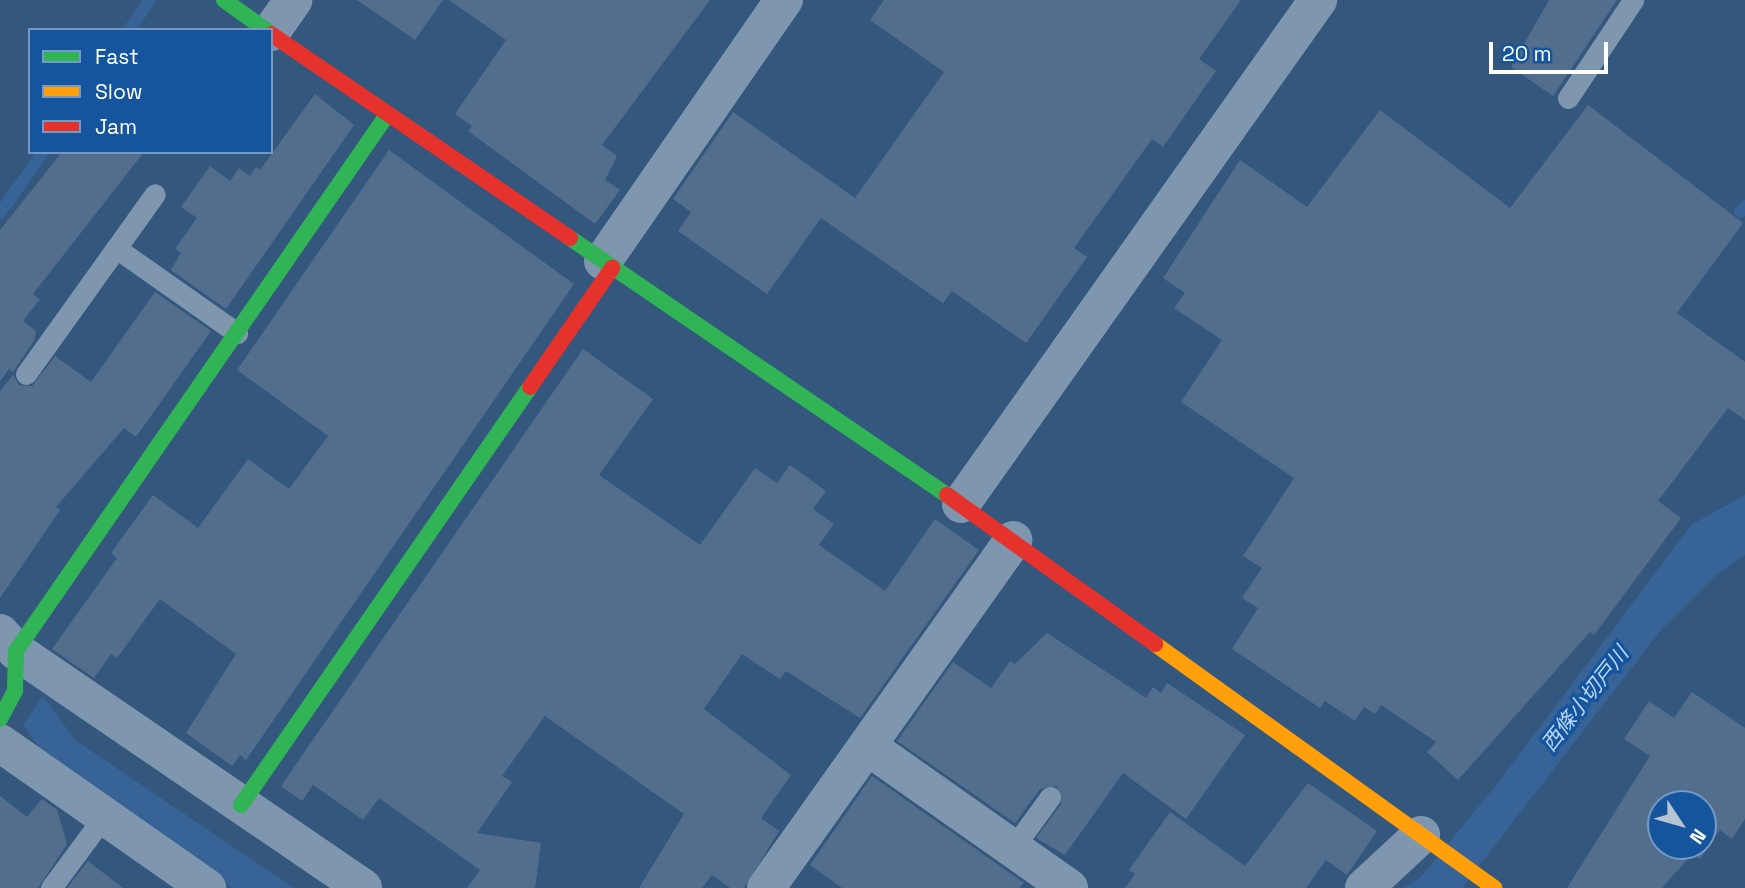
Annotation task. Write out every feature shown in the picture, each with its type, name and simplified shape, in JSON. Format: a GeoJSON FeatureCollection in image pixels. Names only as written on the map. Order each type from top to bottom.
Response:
{"type":"FeatureCollection","features":[{"type":"Feature","properties":{"kind":"street"},"geometry":{"type":"LineString","coordinates":[[224,0],[263,28]]}},
{"type":"Feature","properties":{"kind":"street"},"geometry":{"type":"LineString","coordinates":[[273,30],[293,0]]}},
{"type":"Feature","properties":{"kind":"street"},"geometry":{"type":"LineString","coordinates":[[241,805],[784,0]]}},
{"type":"Feature","properties":{"kind":"street"},"geometry":{"type":"LineString","coordinates":[[961,504],[1318,0]]}},
{"type":"Feature","properties":{"kind":"street"},"geometry":{"type":"LineString","coordinates":[[273,34],[387,116],[1013,540],[1489,885]]}},
{"type":"Feature","properties":{"kind":"street"},"geometry":{"type":"LineString","coordinates":[[363,888],[241,805],[6,674],[387,116]]}},
{"type":"Feature","properties":{"kind":"street"},"geometry":{"type":"LineString","coordinates":[[766,888],[1013,540]]}},
{"type":"Feature","properties":{"kind":"street"},"geometry":{"type":"LineString","coordinates":[[0,743],[102,819],[207,888]]}},
{"type":"Feature","properties":{"kind":"street"},"geometry":{"type":"LineString","coordinates":[[867,746],[1069,888]]}},
{"type":"Feature","properties":{"kind":"street"},"geometry":{"type":"LineString","coordinates":[[1364,888],[1429,841]]}},
{"type":"Feature","properties":{"kind":"lane"},"geometry":{"type":"LineString","coordinates":[[1568,98],[1633,0]]}},
{"type":"Feature","properties":{"kind":"lane"},"geometry":{"type":"LineString","coordinates":[[26,374],[155,194]]}},
{"type":"Feature","properties":{"kind":"lane"},"geometry":{"type":"LineString","coordinates":[[116,248],[237,333]]}},
{"type":"Feature","properties":{"kind":"lane"},"geometry":{"type":"LineString","coordinates":[[1013,848],[1050,797]]}},
{"type":"Feature","properties":{"kind":"lane"},"geometry":{"type":"LineString","coordinates":[[51,888],[102,819]]}},
{"type":"Feature","properties":{"kind":"water","name":"西條小切戸川"},"geometry":{"type":"Polygon","coordinates":[[[1745,495],[1745,555],[1715,576],[1661,630],[1462,888],[1404,888],[1422,876],[1501,779],[1691,525],[1745,495]]]}},
{"type":"Feature","properties":{"kind":"water"},"geometry":{"type":"Polygon","coordinates":[[[43,696],[75,740],[294,888],[233,888],[53,767],[23,725],[43,696]]]}},
{"type":"Feature","properties":{"kind":"building"},"geometry":{"type":"Polygon","coordinates":[[[357,0],[443,0],[415,40],[357,0]]]}},
{"type":"Feature","properties":{"kind":"building"},"geometry":{"type":"Polygon","coordinates":[[[449,0],[710,0],[602,145],[617,156],[605,180],[620,190],[595,224],[468,131],[472,126],[455,114],[506,40],[449,0]]]}},
{"type":"Feature","properties":{"kind":"building"},"geometry":{"type":"Polygon","coordinates":[[[884,0],[1241,0],[1199,59],[1216,71],[1163,147],[1152,139],[1074,248],[1087,257],[1026,343],[952,291],[943,303],[821,218],[767,294],[678,231],[691,212],[673,199],[733,112],[855,198],[944,72],[870,20],[884,0]]]}},
{"type":"Feature","properties":{"kind":"building"},"geometry":{"type":"Polygon","coordinates":[[[1549,0],[1617,0],[1553,96],[1511,67],[1549,0]]]}},
{"type":"Feature","properties":{"kind":"building"},"geometry":{"type":"Polygon","coordinates":[[[315,94],[354,125],[226,309],[171,270],[181,253],[175,249],[197,218],[181,207],[210,166],[230,181],[239,168],[250,176],[256,167],[260,170],[315,94]]]}},
{"type":"Feature","properties":{"kind":"building"},"geometry":{"type":"Polygon","coordinates":[[[1588,105],[1743,223],[1677,313],[1745,362],[1745,420],[1728,408],[1658,501],[1681,518],[1594,635],[1590,632],[1458,780],[1427,752],[1436,742],[1381,705],[1375,714],[1364,707],[1355,721],[1325,701],[1320,708],[1232,649],[1258,608],[1242,598],[1262,568],[1243,556],[1294,478],[1181,402],[1222,340],[1174,308],[1185,293],[1163,278],[1240,160],[1307,207],[1380,110],[1510,208],[1588,105]]]}},
{"type":"Feature","properties":{"kind":"building"},"geometry":{"type":"Polygon","coordinates":[[[389,150],[574,284],[246,760],[240,755],[232,766],[186,733],[236,654],[160,599],[117,658],[111,654],[94,678],[52,649],[117,558],[111,553],[153,495],[198,528],[248,459],[289,489],[328,436],[237,370],[389,150]]]}},
{"type":"Feature","properties":{"kind":"building"},"geometry":{"type":"Polygon","coordinates":[[[60,154],[142,154],[33,294],[40,299],[23,321],[36,331],[34,341],[13,372],[9,369],[0,381],[0,230],[60,154]]]}},
{"type":"Feature","properties":{"kind":"building"},"geometry":{"type":"Polygon","coordinates":[[[155,292],[211,331],[136,437],[124,428],[56,507],[60,510],[0,598],[0,391],[13,375],[19,385],[32,386],[55,356],[91,382],[155,292]]]}},
{"type":"Feature","properties":{"kind":"building"},"geometry":{"type":"Polygon","coordinates":[[[583,349],[653,399],[599,475],[700,545],[755,468],[777,483],[790,465],[826,491],[813,509],[834,524],[819,545],[885,591],[935,519],[979,550],[860,718],[786,671],[780,679],[742,654],[704,709],[791,775],[761,818],[779,831],[744,888],[730,888],[712,875],[702,888],[639,888],[684,814],[545,716],[502,776],[512,782],[477,833],[541,843],[535,888],[467,888],[480,870],[379,798],[363,820],[313,785],[302,801],[281,786],[583,349]]]}},
{"type":"Feature","properties":{"kind":"building"},"geometry":{"type":"Polygon","coordinates":[[[1047,633],[1146,698],[1153,687],[1161,693],[1167,683],[1245,735],[1186,819],[1123,773],[1065,855],[1036,838],[1061,804],[1057,786],[1040,789],[1015,823],[897,741],[953,662],[991,688],[1010,661],[1015,664],[1047,633]]]}},
{"type":"Feature","properties":{"kind":"building"},"geometry":{"type":"Polygon","coordinates":[[[1692,692],[1745,728],[1745,819],[1732,839],[1720,830],[1717,834],[1717,790],[1647,790],[1647,860],[1687,860],[1662,888],[1567,888],[1650,756],[1624,739],[1649,701],[1674,718],[1692,692]]]}},
{"type":"Feature","properties":{"kind":"building"},"geometry":{"type":"Polygon","coordinates":[[[872,776],[1024,883],[1019,888],[842,888],[810,865],[872,776]]]}},
{"type":"Feature","properties":{"kind":"building"},"geometry":{"type":"Polygon","coordinates":[[[1308,783],[1377,831],[1347,875],[1326,860],[1306,888],[1125,888],[1135,874],[1129,870],[1170,812],[1245,866],[1308,783]]]}},
{"type":"Feature","properties":{"kind":"building"},"geometry":{"type":"Polygon","coordinates":[[[0,796],[27,817],[42,799],[57,810],[67,844],[38,888],[0,888],[0,796]]]}},
{"type":"Feature","properties":{"kind":"building"},"geometry":{"type":"Polygon","coordinates":[[[88,861],[123,888],[67,888],[88,861]]]}},
{"type":"Feature","properties":{"kind":"waterway"},"geometry":{"type":"LineString","coordinates":[[130,28],[150,0]]}},
{"type":"Feature","properties":{"kind":"waterway"},"geometry":{"type":"LineString","coordinates":[[0,213],[42,154]]}},
{"type":"Feature","properties":{"kind":"waterway"},"geometry":{"type":"LineString","coordinates":[[1740,212],[1745,206]]}},
{"type":"Feature","properties":{"kind":"traffic: fast"},"geometry":{"type":"LineString","coordinates":[[224,0],[263,28]]}},
{"type":"Feature","properties":{"kind":"traffic: fast"},"geometry":{"type":"LineString","coordinates":[[0,719],[15,691],[16,651],[387,115]]}},
{"type":"Feature","properties":{"kind":"traffic: fast"},"geometry":{"type":"LineString","coordinates":[[570,238],[947,495]]}},
{"type":"Feature","properties":{"kind":"traffic: fast"},"geometry":{"type":"LineString","coordinates":[[241,805],[530,387]]}},
{"type":"Feature","properties":{"kind":"traffic: slow"},"geometry":{"type":"LineString","coordinates":[[1155,644],[1494,888]]}},
{"type":"Feature","properties":{"kind":"traffic: jam"},"geometry":{"type":"LineString","coordinates":[[273,35],[570,238]]}},
{"type":"Feature","properties":{"kind":"traffic: jam"},"geometry":{"type":"LineString","coordinates":[[530,387],[612,268]]}},
{"type":"Feature","properties":{"kind":"traffic: jam"},"geometry":{"type":"LineString","coordinates":[[947,495],[1155,644]]}}]}
